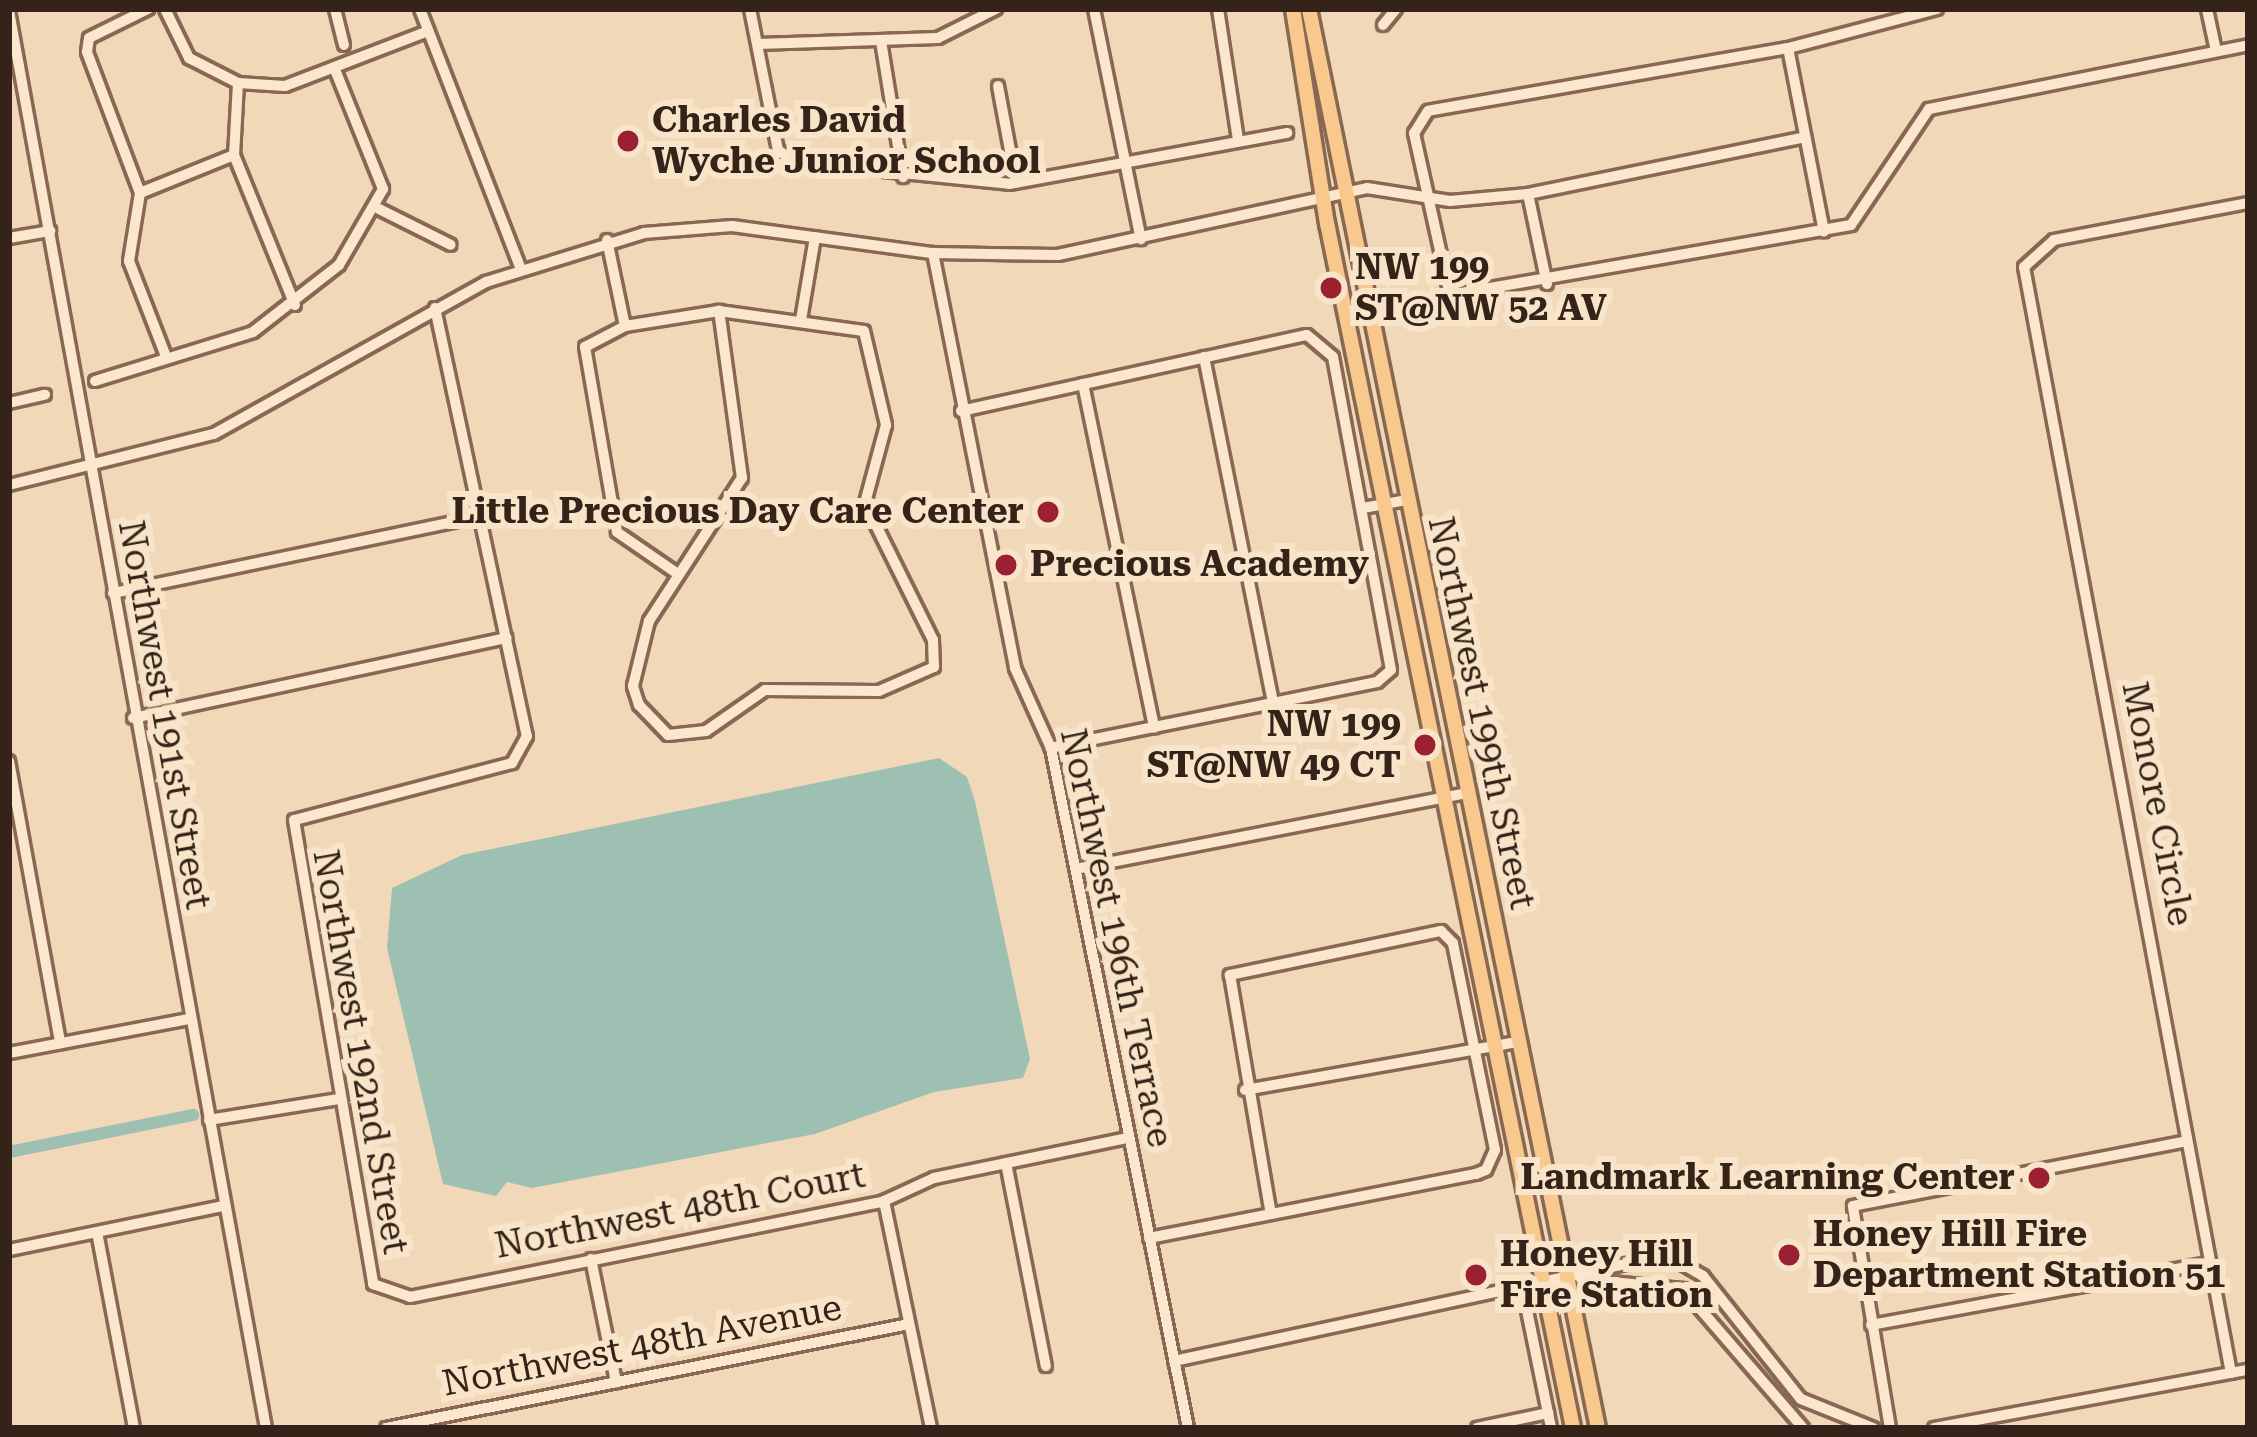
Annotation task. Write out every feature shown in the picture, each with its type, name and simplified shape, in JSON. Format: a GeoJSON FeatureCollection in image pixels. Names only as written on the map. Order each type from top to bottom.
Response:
{"type":"FeatureCollection","features":[{"type":"Feature","properties":{"kind":"main road","name":"Northwest 199th Street"},"geometry":{"type":"LineString","coordinates":[[1293,9],[1322,199],[1573,1428]]}},
{"type":"Feature","properties":{"kind":"main road","name":"Northwest 199th Street"},"geometry":{"type":"LineString","coordinates":[[1310,9],[1342,194],[1518,1042],[1575,1281],[1598,1428]]}},
{"type":"Feature","properties":{"kind":"street"},"geometry":{"type":"LineString","coordinates":[[148,9],[89,38],[88,52],[140,193],[129,261],[165,354]]}},
{"type":"Feature","properties":{"kind":"street"},"geometry":{"type":"LineString","coordinates":[[165,9],[189,58],[238,83],[284,86],[426,32]]}},
{"type":"Feature","properties":{"kind":"street"},"geometry":{"type":"LineString","coordinates":[[335,9],[344,45]]}},
{"type":"Feature","properties":{"kind":"street"},"geometry":{"type":"LineString","coordinates":[[420,9],[520,267]]}},
{"type":"Feature","properties":{"kind":"street"},"geometry":{"type":"LineString","coordinates":[[750,9],[784,158],[903,177],[1016,182],[1287,133]]}},
{"type":"Feature","properties":{"kind":"street"},"geometry":{"type":"LineString","coordinates":[[758,44],[938,38],[996,9]]}},
{"type":"Feature","properties":{"kind":"street"},"geometry":{"type":"LineString","coordinates":[[1094,9],[1141,239]]}},
{"type":"Feature","properties":{"kind":"street"},"geometry":{"type":"LineString","coordinates":[[1218,9],[1238,139]]}},
{"type":"Feature","properties":{"kind":"street"},"geometry":{"type":"LineString","coordinates":[[1383,25],[1396,9]]}},
{"type":"Feature","properties":{"kind":"street"},"geometry":{"type":"LineString","coordinates":[[1937,9],[1788,48],[1418,119],[1428,197],[1450,295],[1546,284],[1851,225],[1929,109],[2248,45]]}},
{"type":"Feature","properties":{"kind":"street"},"geometry":{"type":"LineString","coordinates":[[2207,9],[2216,51]]}},
{"type":"Feature","properties":{"kind":"street","name":"Northwest 191st Street"},"geometry":{"type":"LineString","coordinates":[[9,11],[133,718],[266,1428]]}},
{"type":"Feature","properties":{"kind":"street"},"geometry":{"type":"LineString","coordinates":[[880,40],[903,177]]}},
{"type":"Feature","properties":{"kind":"street"},"geometry":{"type":"LineString","coordinates":[[1788,48],[1824,231]]}},
{"type":"Feature","properties":{"kind":"street"},"geometry":{"type":"LineString","coordinates":[[95,381],[165,354],[253,332],[295,305],[379,209],[382,176],[334,67]]}},
{"type":"Feature","properties":{"kind":"street"},"geometry":{"type":"LineString","coordinates":[[238,83],[234,155],[295,305]]}},
{"type":"Feature","properties":{"kind":"street"},"geometry":{"type":"LineString","coordinates":[[998,86],[1016,182]]}},
{"type":"Feature","properties":{"kind":"street"},"geometry":{"type":"LineString","coordinates":[[9,485],[90,469],[214,434],[435,308],[520,267],[608,240],[731,226],[933,253],[1058,255],[1342,194],[1528,194],[1805,137]]}},
{"type":"Feature","properties":{"kind":"street"},"geometry":{"type":"LineString","coordinates":[[140,193],[234,155]]}},
{"type":"Feature","properties":{"kind":"street"},"geometry":{"type":"LineString","coordinates":[[1528,194],[1546,284]]}},
{"type":"Feature","properties":{"kind":"street","name":"Monore Circle"},"geometry":{"type":"LineString","coordinates":[[2231,1373],[2024,267],[2036,251],[2248,203]]}},
{"type":"Feature","properties":{"kind":"street"},"geometry":{"type":"LineString","coordinates":[[379,209],[451,245]]}},
{"type":"Feature","properties":{"kind":"street"},"geometry":{"type":"LineString","coordinates":[[9,238],[50,231]]}},
{"type":"Feature","properties":{"kind":"street"},"geometry":{"type":"LineString","coordinates":[[801,320],[815,237]]}},
{"type":"Feature","properties":{"kind":"street"},"geometry":{"type":"LineString","coordinates":[[608,240],[625,326]]}},
{"type":"Feature","properties":{"kind":"street","name":"Northwest 196th Terrace"},"geometry":{"type":"LineString","coordinates":[[933,253],[1015,668],[1052,748],[1188,1428]]}},
{"type":"Feature","properties":{"kind":"street"},"geometry":{"type":"LineString","coordinates":[[133,718],[507,638],[435,308]]}},
{"type":"Feature","properties":{"kind":"street"},"geometry":{"type":"LineString","coordinates":[[678,574],[617,532],[609,511],[581,362],[595,338],[625,326],[719,311],[864,331],[886,425],[865,503],[933,640],[934,668],[923,676],[843,696],[765,690],[706,730],[668,735],[633,686],[649,621],[742,478],[719,311]]}},
{"type":"Feature","properties":{"kind":"street"},"geometry":{"type":"LineString","coordinates":[[961,411],[1204,357],[1320,340],[1363,508],[1391,670],[1274,702],[1052,748]]}},
{"type":"Feature","properties":{"kind":"street"},"geometry":{"type":"LineString","coordinates":[[1204,357],[1274,702]]}},
{"type":"Feature","properties":{"kind":"street"},"geometry":{"type":"LineString","coordinates":[[1083,384],[1154,728]]}},
{"type":"Feature","properties":{"kind":"street"},"geometry":{"type":"LineString","coordinates":[[9,403],[45,394]]}},
{"type":"Feature","properties":{"kind":"street"},"geometry":{"type":"LineString","coordinates":[[1363,508],[1407,500]]}},
{"type":"Feature","properties":{"kind":"street"},"geometry":{"type":"LineString","coordinates":[[113,593],[481,515]]}},
{"type":"Feature","properties":{"kind":"street","name":"Northwest 192nd Street"},"geometry":{"type":"LineString","coordinates":[[381,1293],[338,1099],[294,820],[524,751],[507,638]]}},
{"type":"Feature","properties":{"kind":"street"},"geometry":{"type":"LineString","coordinates":[[9,761],[60,1042]]}},
{"type":"Feature","properties":{"kind":"street"},"geometry":{"type":"LineString","coordinates":[[1076,869],[1467,793]]}},
{"type":"Feature","properties":{"kind":"street"},"geometry":{"type":"LineString","coordinates":[[1149,1238],[1271,1214],[1486,1170],[1496,1150],[1441,931],[1229,976],[1245,1090],[1271,1214]]}},
{"type":"Feature","properties":{"kind":"street"},"geometry":{"type":"LineString","coordinates":[[9,1053],[189,1019]]}},
{"type":"Feature","properties":{"kind":"street"},"geometry":{"type":"LineString","coordinates":[[1245,1090],[1518,1042]]}},
{"type":"Feature","properties":{"kind":"street"},"geometry":{"type":"LineString","coordinates":[[209,1120],[338,1099]]}},
{"type":"Feature","properties":{"kind":"street","name":"Northwest 48th Court"},"geometry":{"type":"LineString","coordinates":[[381,1293],[410,1297],[884,1201],[1006,1162],[1128,1138]]}},
{"type":"Feature","properties":{"kind":"street"},"geometry":{"type":"LineString","coordinates":[[1890,1428],[1853,1206],[2186,1141]]}},
{"type":"Feature","properties":{"kind":"street"},"geometry":{"type":"LineString","coordinates":[[1006,1162],[1046,1366]]}},
{"type":"Feature","properties":{"kind":"street"},"geometry":{"type":"LineString","coordinates":[[884,1201],[931,1428]]}},
{"type":"Feature","properties":{"kind":"street"},"geometry":{"type":"LineString","coordinates":[[9,1250],[224,1206]]}},
{"type":"Feature","properties":{"kind":"street"},"geometry":{"type":"LineString","coordinates":[[97,1232],[134,1428]]}},
{"type":"Feature","properties":{"kind":"street"},"geometry":{"type":"LineString","coordinates":[[1655,1280],[1657,1255]]}},
{"type":"Feature","properties":{"kind":"street"},"geometry":{"type":"LineString","coordinates":[[1174,1360],[1575,1281],[1657,1255],[1703,1276],[1785,1381],[1824,1413],[1873,1428]]}},
{"type":"Feature","properties":{"kind":"street"},"geometry":{"type":"LineString","coordinates":[[591,1259],[616,1382]]}},
{"type":"Feature","properties":{"kind":"street"},"geometry":{"type":"LineString","coordinates":[[1871,1325],[2210,1263]]}},
{"type":"Feature","properties":{"kind":"street"},"geometry":{"type":"LineString","coordinates":[[1575,1281],[1655,1280],[1695,1299],[1769,1395],[1803,1428]]}},
{"type":"Feature","properties":{"kind":"street"},"geometry":{"type":"LineString","coordinates":[[1523,1291],[1551,1428]]}},
{"type":"Feature","properties":{"kind":"street","name":"Northwest 48th Avenue"},"geometry":{"type":"LineString","coordinates":[[386,1428],[909,1324]]}},
{"type":"Feature","properties":{"kind":"street"},"geometry":{"type":"LineString","coordinates":[[1934,1428],[2248,1370]]}},
{"type":"Feature","properties":{"kind":"street"},"geometry":{"type":"LineString","coordinates":[[1769,1395],[1785,1381]]}},
{"type":"Feature","properties":{"kind":"street"},"geometry":{"type":"LineString","coordinates":[[2025,1411],[2027,1428]]}},
{"type":"Feature","properties":{"kind":"street"},"geometry":{"type":"LineString","coordinates":[[1477,1428],[1548,1413]]}},
{"type":"Feature","properties":{"kind":"shaded area"},"geometry":{"type":"Polygon","coordinates":[[[939,758],[967,777],[975,801],[1030,1059],[1023,1078],[934,1092],[815,1134],[532,1188],[507,1182],[496,1196],[443,1184],[387,948],[392,888],[462,855],[939,758]]]}},
{"type":"Feature","properties":{"kind":"waterway"},"geometry":{"type":"LineString","coordinates":[[9,1152],[193,1115]]}},
{"type":"Feature","properties":{"kind":"place","name":"Charles David Wyche Junior School"},"geometry":{"type":"Point","coordinates":[628,141]}},
{"type":"Feature","properties":{"kind":"place","name":"NW 199 ST@NW 52 AV"},"geometry":{"type":"Point","coordinates":[1331,288]}},
{"type":"Feature","properties":{"kind":"place","name":"Little Precious Day Care Center"},"geometry":{"type":"Point","coordinates":[1048,512]}},
{"type":"Feature","properties":{"kind":"place","name":"Precious Academy"},"geometry":{"type":"Point","coordinates":[1006,565]}},
{"type":"Feature","properties":{"kind":"place","name":"NW 199 ST@NW 49 CT"},"geometry":{"type":"Point","coordinates":[1425,745]}},
{"type":"Feature","properties":{"kind":"place","name":"Landmark Learning Center"},"geometry":{"type":"Point","coordinates":[2039,1178]}},
{"type":"Feature","properties":{"kind":"place","name":"Honey Hill Fire Department Station 51"},"geometry":{"type":"Point","coordinates":[1789,1255]}},
{"type":"Feature","properties":{"kind":"place","name":"Honey Hill Fire Station"},"geometry":{"type":"Point","coordinates":[1476,1275]}}]}
